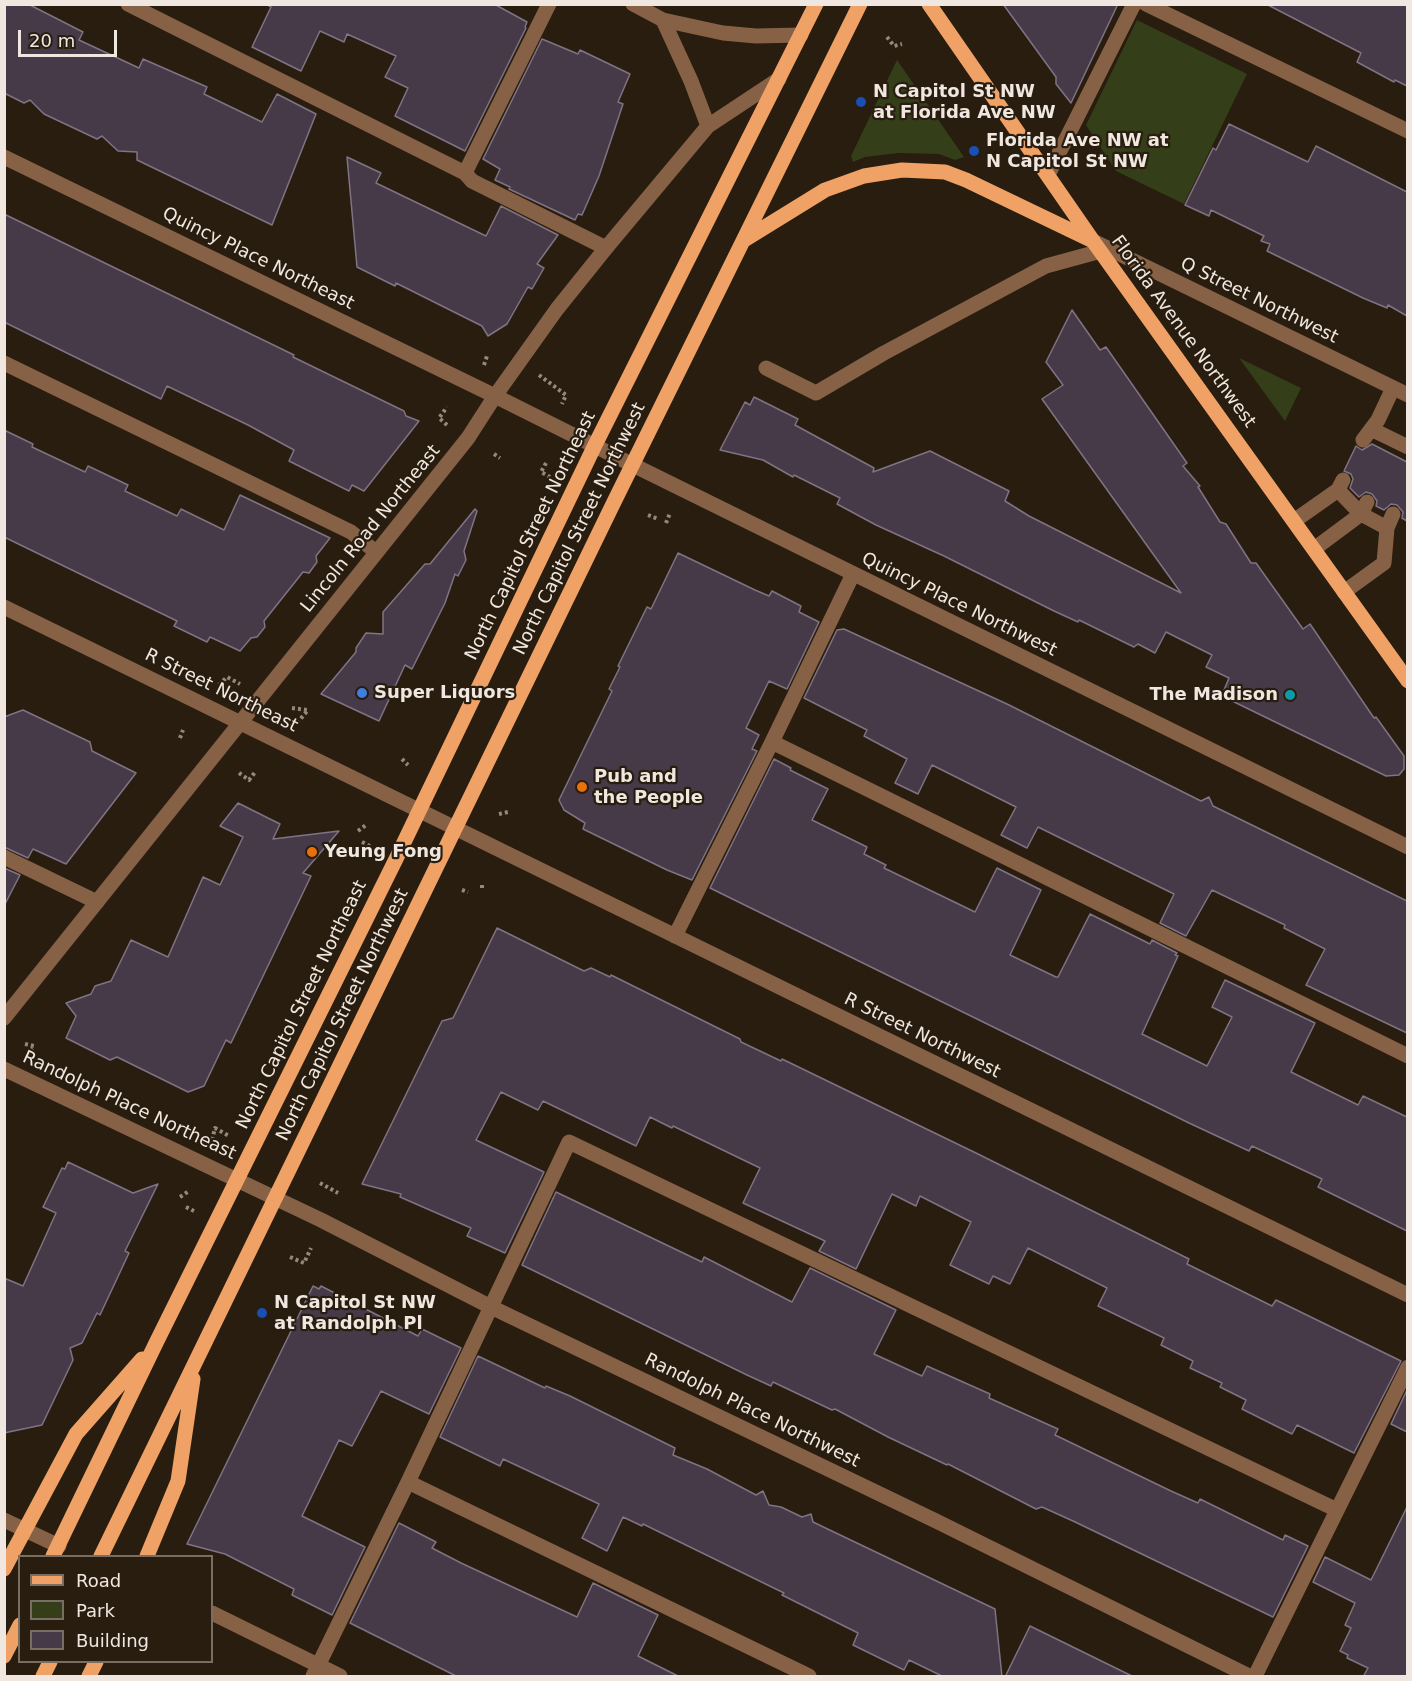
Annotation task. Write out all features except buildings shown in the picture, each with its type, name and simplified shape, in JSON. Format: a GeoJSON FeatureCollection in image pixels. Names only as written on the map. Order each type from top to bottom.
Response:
{"type":"FeatureCollection","features":[{"type":"Feature","properties":{"kind":"main road","name":"North Capitol Street Northeast"},"geometry":{"type":"LineString","coordinates":[[56,1551],[156,1343],[420,811],[596,445],[816,4]]}},
{"type":"Feature","properties":{"kind":"main road","name":"North Capitol Street Northwest"},"geometry":{"type":"LineString","coordinates":[[103,1555],[860,4]]}},
{"type":"Feature","properties":{"kind":"main road","name":"Florida Avenue Northwest"},"geometry":{"type":"LineString","coordinates":[[929,4],[1097,246],[1407,681]]}},
{"type":"Feature","properties":{"kind":"main road"},"geometry":{"type":"LineString","coordinates":[[744,240],[825,190],[864,176],[910,170],[945,172],[966,180],[1097,246]]}},
{"type":"Feature","properties":{"kind":"main road","name":"North Capitol Street Northeast"},"geometry":{"type":"LineString","coordinates":[[4,1569],[76,1434],[156,1343]]}},
{"type":"Feature","properties":{"kind":"main road","name":"North Capitol Street Northwest"},"geometry":{"type":"LineString","coordinates":[[148,1555],[178,1481],[195,1364]]}},
{"type":"Feature","properties":{"kind":"main road"},"geometry":{"type":"LineString","coordinates":[[4,1656],[18,1629]]}},
{"type":"Feature","properties":{"kind":"main road"},"geometry":{"type":"LineString","coordinates":[[43,1677],[50,1663]]}},
{"type":"Feature","properties":{"kind":"main road"},"geometry":{"type":"LineString","coordinates":[[89,1677],[96,1663]]}},
{"type":"Feature","properties":{"kind":"street"},"geometry":{"type":"LineString","coordinates":[[128,4],[465,173],[472,181],[606,248]]}},
{"type":"Feature","properties":{"kind":"street"},"geometry":{"type":"LineString","coordinates":[[465,173],[549,4]]}},
{"type":"Feature","properties":{"kind":"street"},"geometry":{"type":"LineString","coordinates":[[633,4],[663,20],[723,33],[756,36],[801,35]]}},
{"type":"Feature","properties":{"kind":"street"},"geometry":{"type":"LineString","coordinates":[[1048,175],[1134,4]]}},
{"type":"Feature","properties":{"kind":"street"},"geometry":{"type":"LineString","coordinates":[[1146,4],[1407,131]]}},
{"type":"Feature","properties":{"kind":"street"},"geometry":{"type":"LineString","coordinates":[[663,20],[691,81],[708,126]]}},
{"type":"Feature","properties":{"kind":"street","name":"Lincoln Road Northeast"},"geometry":{"type":"LineString","coordinates":[[4,1018],[468,438],[495,396],[558,309],[606,248],[708,126],[779,79]]}},
{"type":"Feature","properties":{"kind":"street","name":"Quincy Place Northeast"},"geometry":{"type":"LineString","coordinates":[[4,156],[495,396]]}},
{"type":"Feature","properties":{"kind":"street"},"geometry":{"type":"LineString","coordinates":[[766,368],[816,393],[884,353],[1046,266],[1097,246]]}},
{"type":"Feature","properties":{"kind":"street","name":"Q Street Northwest"},"geometry":{"type":"LineString","coordinates":[[1097,246],[1407,395]]}},
{"type":"Feature","properties":{"kind":"street"},"geometry":{"type":"LineString","coordinates":[[4,363],[351,532],[376,552]]}},
{"type":"Feature","properties":{"kind":"street"},"geometry":{"type":"LineString","coordinates":[[1393,388],[1378,420],[1367,435],[1397,447]]}},
{"type":"Feature","properties":{"kind":"street","name":"Quincy Place Northwest"},"geometry":{"type":"LineString","coordinates":[[495,396],[1407,847]]}},
{"type":"Feature","properties":{"kind":"street"},"geometry":{"type":"LineString","coordinates":[[1294,521],[1340,485],[1364,508],[1390,521],[1384,563],[1344,592]]}},
{"type":"Feature","properties":{"kind":"street"},"geometry":{"type":"LineString","coordinates":[[1314,549],[1364,508]]}},
{"type":"Feature","properties":{"kind":"street"},"geometry":{"type":"LineString","coordinates":[[675,936],[853,574]]}},
{"type":"Feature","properties":{"kind":"street","name":"R Street Northeast"},"geometry":{"type":"LineString","coordinates":[[4,607],[420,811]]}},
{"type":"Feature","properties":{"kind":"street"},"geometry":{"type":"LineString","coordinates":[[772,742],[1407,1056]]}},
{"type":"Feature","properties":{"kind":"street","name":"R Street Northwest"},"geometry":{"type":"LineString","coordinates":[[420,811],[1407,1295]]}},
{"type":"Feature","properties":{"kind":"street"},"geometry":{"type":"LineString","coordinates":[[4,857],[97,902]]}},
{"type":"Feature","properties":{"kind":"street","name":"Randolph Place Northeast"},"geometry":{"type":"LineString","coordinates":[[4,1069],[238,1179]]}},
{"type":"Feature","properties":{"kind":"street"},"geometry":{"type":"LineString","coordinates":[[316,1671],[569,1142],[1336,1510]]}},
{"type":"Feature","properties":{"kind":"street","name":"Randolph Place Northwest"},"geometry":{"type":"LineString","coordinates":[[238,1179],[491,1306],[936,1521],[1250,1677]]}},
{"type":"Feature","properties":{"kind":"street"},"geometry":{"type":"LineString","coordinates":[[1255,1677],[1407,1367]]}},
{"type":"Feature","properties":{"kind":"street"},"geometry":{"type":"LineString","coordinates":[[408,1482],[809,1677]]}},
{"type":"Feature","properties":{"kind":"street"},"geometry":{"type":"LineString","coordinates":[[4,1520],[24,1529],[56,1551]]}},
{"type":"Feature","properties":{"kind":"street"},"geometry":{"type":"LineString","coordinates":[[213,1614],[316,1671],[339,1677]]}},
{"type":"Feature","properties":{"kind":"path"},"geometry":{"type":"LineString","coordinates":[[887,37],[894,46],[902,44]]}},
{"type":"Feature","properties":{"kind":"path"},"geometry":{"type":"LineString","coordinates":[[483,366],[487,356]]}},
{"type":"Feature","properties":{"kind":"path"},"geometry":{"type":"LineString","coordinates":[[532,369],[566,395],[561,406]]}},
{"type":"Feature","properties":{"kind":"path"},"geometry":{"type":"LineString","coordinates":[[447,407],[440,418],[448,425]]}},
{"type":"Feature","properties":{"kind":"path"},"geometry":{"type":"LineString","coordinates":[[494,454],[500,458]]}},
{"type":"Feature","properties":{"kind":"path"},"geometry":{"type":"LineString","coordinates":[[546,463],[541,472],[550,477]]}},
{"type":"Feature","properties":{"kind":"path"},"geometry":{"type":"LineString","coordinates":[[666,523],[670,513]]}},
{"type":"Feature","properties":{"kind":"path"},"geometry":{"type":"LineString","coordinates":[[648,515],[658,519]]}},
{"type":"Feature","properties":{"kind":"path"},"geometry":{"type":"LineString","coordinates":[[216,688],[227,677],[240,684]]}},
{"type":"Feature","properties":{"kind":"path"},"geometry":{"type":"LineString","coordinates":[[292,708],[308,710],[294,726]]}},
{"type":"Feature","properties":{"kind":"path"},"geometry":{"type":"LineString","coordinates":[[180,738],[183,730]]}},
{"type":"Feature","properties":{"kind":"path"},"geometry":{"type":"LineString","coordinates":[[402,759],[408,765]]}},
{"type":"Feature","properties":{"kind":"path"},"geometry":{"type":"LineString","coordinates":[[239,773],[249,780],[256,771]]}},
{"type":"Feature","properties":{"kind":"path"},"geometry":{"type":"LineString","coordinates":[[499,814],[508,812]]}},
{"type":"Feature","properties":{"kind":"path"},"geometry":{"type":"LineString","coordinates":[[358,831],[366,825]]}},
{"type":"Feature","properties":{"kind":"path"},"geometry":{"type":"LineString","coordinates":[[362,843],[372,847]]}},
{"type":"Feature","properties":{"kind":"path"},"geometry":{"type":"LineString","coordinates":[[482,882],[482,888]]}},
{"type":"Feature","properties":{"kind":"path"},"geometry":{"type":"LineString","coordinates":[[462,890],[468,892]]}},
{"type":"Feature","properties":{"kind":"path"},"geometry":{"type":"LineString","coordinates":[[25,1044],[34,1046],[27,1056]]}},
{"type":"Feature","properties":{"kind":"path"},"geometry":{"type":"LineString","coordinates":[[212,1140],[214,1128],[229,1136]]}},
{"type":"Feature","properties":{"kind":"path"},"geometry":{"type":"LineString","coordinates":[[320,1183],[338,1193]]}},
{"type":"Feature","properties":{"kind":"path"},"geometry":{"type":"LineString","coordinates":[[180,1197],[189,1191]]}},
{"type":"Feature","properties":{"kind":"path"},"geometry":{"type":"LineString","coordinates":[[186,1208],[195,1211]]}},
{"type":"Feature","properties":{"kind":"path"},"geometry":{"type":"LineString","coordinates":[[290,1257],[304,1263],[311,1248]]}},
{"type":"Feature","properties":{"kind":"green space"},"geometry":{"type":"Polygon","coordinates":[[[1137,20],[1247,74],[1184,204],[1116,171],[1086,125],[1137,20]]]}},
{"type":"Feature","properties":{"kind":"green space"},"geometry":{"type":"Polygon","coordinates":[[[897,60],[964,157],[955,160],[939,154],[899,153],[865,157],[853,162],[851,156],[897,60]]]}},
{"type":"Feature","properties":{"kind":"green space"},"geometry":{"type":"Polygon","coordinates":[[[1239,358],[1301,388],[1285,421],[1239,358]]]}},
{"type":"Feature","properties":{"kind":"place","name":"N Capitol St NW at Florida Ave NW"},"geometry":{"type":"Point","coordinates":[861,102]}},
{"type":"Feature","properties":{"kind":"place","name":"Florida Ave NW at N Capitol St NW"},"geometry":{"type":"Point","coordinates":[974,151]}},
{"type":"Feature","properties":{"kind":"place","name":"Super Liquors"},"geometry":{"type":"Point","coordinates":[362,693]}},
{"type":"Feature","properties":{"kind":"place","name":"The Madison"},"geometry":{"type":"Point","coordinates":[1290,695]}},
{"type":"Feature","properties":{"kind":"place","name":"Pub and the People"},"geometry":{"type":"Point","coordinates":[582,787]}},
{"type":"Feature","properties":{"kind":"place","name":"Yeung Fong"},"geometry":{"type":"Point","coordinates":[312,852]}},
{"type":"Feature","properties":{"kind":"place","name":"N Capitol St NW at Randolph Pl"},"geometry":{"type":"Point","coordinates":[262,1313]}}]}
